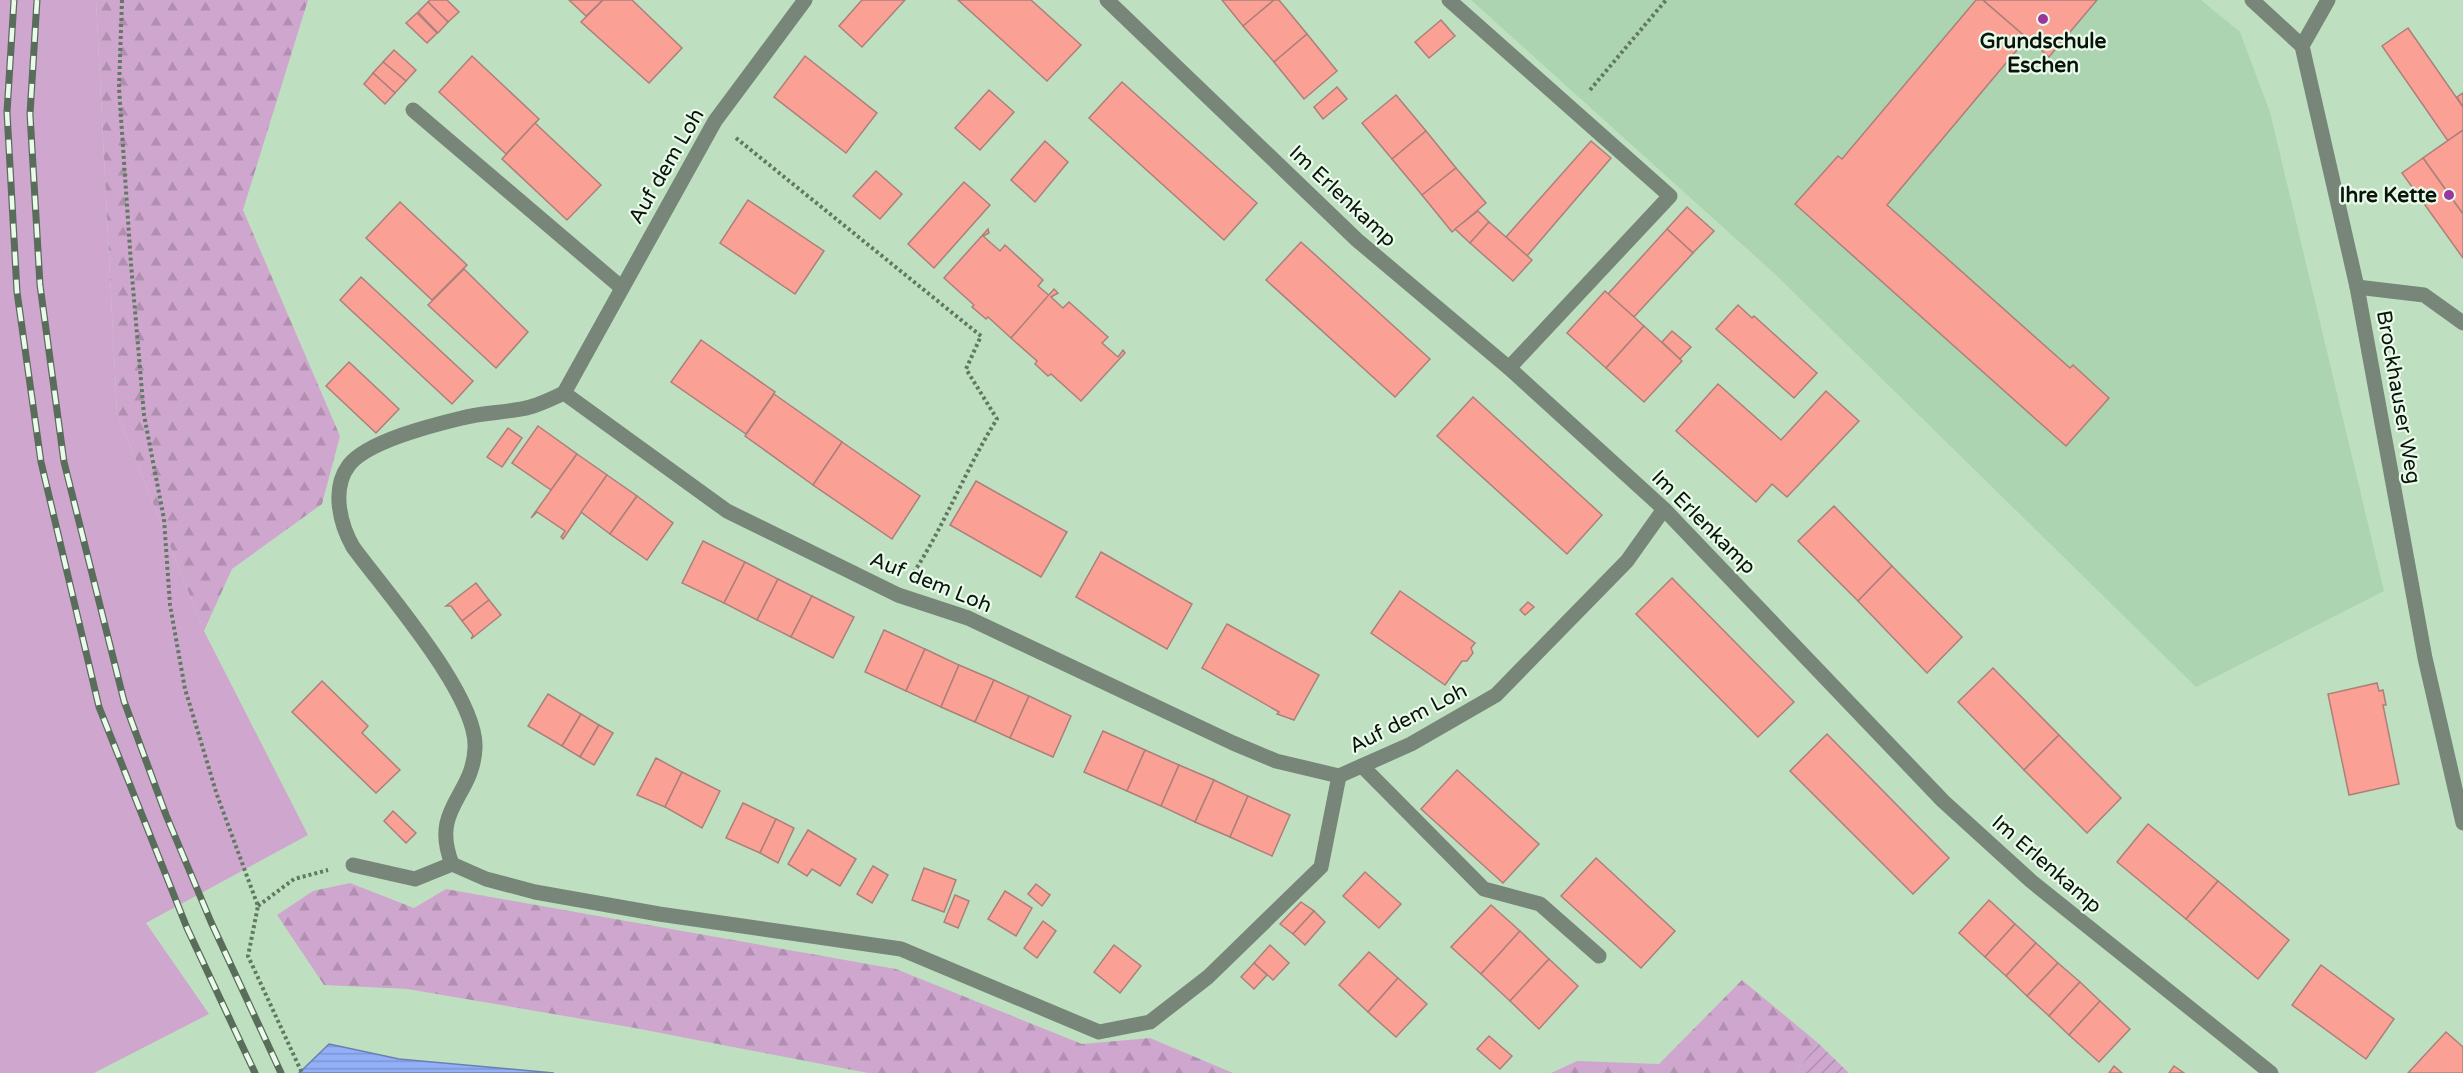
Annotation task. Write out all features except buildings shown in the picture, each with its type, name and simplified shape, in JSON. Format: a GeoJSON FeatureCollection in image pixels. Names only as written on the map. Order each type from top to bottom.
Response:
{"type":"FeatureCollection","features":[{"type":"Feature","properties":{"kind":"street","name":"Auf dem Loh"},"geometry":{"type":"LineString","coordinates":[[805,0],[715,121],[564,393],[727,511],[898,595],[968,618],[1255,752],[1276,761],[1339,776],[1411,744],[1496,695],[1628,561],[1665,509]]}},
{"type":"Feature","properties":{"kind":"street","name":"Im Erlenkamp"},"geometry":{"type":"LineString","coordinates":[[1107,0],[1357,240],[1509,368],[1665,509],[1952,809],[2031,882],[2271,1073]]}},
{"type":"Feature","properties":{"kind":"street"},"geometry":{"type":"LineString","coordinates":[[1449,0],[1670,196],[1509,368]]}},
{"type":"Feature","properties":{"kind":"street"},"geometry":{"type":"LineString","coordinates":[[2252,0],[2302,46],[2328,0]]}},
{"type":"Feature","properties":{"kind":"street","name":"Brockhauser Weg"},"geometry":{"type":"LineString","coordinates":[[2302,46],[2357,287],[2425,658],[2463,823]]}},
{"type":"Feature","properties":{"kind":"street"},"geometry":{"type":"LineString","coordinates":[[413,110],[622,288]]}},
{"type":"Feature","properties":{"kind":"street"},"geometry":{"type":"LineString","coordinates":[[2357,287],[2424,295],[2463,322]]}},
{"type":"Feature","properties":{"kind":"street"},"geometry":{"type":"LineString","coordinates":[[452,864],[444,832],[449,813],[474,762],[474,730],[440,663],[342,529],[339,506],[342,481],[349,466],[362,453],[385,442],[463,417],[531,407],[564,393]]}},
{"type":"Feature","properties":{"kind":"street"},"geometry":{"type":"LineString","coordinates":[[1362,765],[1484,889],[1540,904],[1599,956]]}},
{"type":"Feature","properties":{"kind":"street"},"geometry":{"type":"LineString","coordinates":[[353,865],[415,879],[452,864],[486,879],[534,892],[658,914],[901,949],[1099,1032],[1150,1022],[1208,977],[1321,867],[1339,776]]}},
{"type":"Feature","properties":{"kind":"path"},"geometry":{"type":"LineString","coordinates":[[122,0],[119,88],[131,264],[144,415],[164,519],[170,605],[185,689],[217,795],[258,906],[248,956],[302,1073]]}},
{"type":"Feature","properties":{"kind":"path"},"geometry":{"type":"LineString","coordinates":[[1572,111],[1666,0]]}},
{"type":"Feature","properties":{"kind":"path"},"geometry":{"type":"LineString","coordinates":[[715,121],[981,336],[966,369],[997,419],[977,450],[931,545]]}},
{"type":"Feature","properties":{"kind":"path"},"geometry":{"type":"LineString","coordinates":[[258,906],[294,879],[308,873],[353,865]]}},
{"type":"Feature","properties":{"kind":"shaded area"},"geometry":{"type":"Polygon","coordinates":[[[1471,0],[2201,0],[2240,32],[2270,112],[2384,591],[2196,687],[1776,275],[1471,0]]]}},
{"type":"Feature","properties":{"kind":"green space"},"geometry":{"type":"Polygon","coordinates":[[[0,0],[96,0],[117,413],[204,631],[308,835],[146,923],[209,1014],[94,1073],[0,1073],[0,0]]]}},
{"type":"Feature","properties":{"kind":"green space"},"geometry":{"type":"Polygon","coordinates":[[[96,0],[308,0],[243,210],[340,436],[322,504],[232,569],[204,631],[117,413],[96,0]]]}},
{"type":"Feature","properties":{"kind":"green space"},"geometry":{"type":"Polygon","coordinates":[[[350,883],[414,908],[446,889],[896,969],[1082,1044],[1150,1038],[1233,1073],[868,1073],[635,1028],[407,989],[324,985],[277,915],[313,891],[350,883]]]}},
{"type":"Feature","properties":{"kind":"green space"},"geometry":{"type":"Polygon","coordinates":[[[1742,980],[1818,1043],[1795,1073],[1551,1073],[1577,1061],[1659,1064],[1742,980]]]}},
{"type":"Feature","properties":{"kind":"green space"},"geometry":{"type":"Polygon","coordinates":[[[1818,1043],[1849,1073],[1795,1073],[1818,1043]]]}},
{"type":"Feature","properties":{"kind":"water"},"geometry":{"type":"Polygon","coordinates":[[[329,1044],[399,1059],[554,1073],[299,1073],[329,1044]]]}},
{"type":"Feature","properties":{"kind":"railway"},"geometry":{"type":"LineString","coordinates":[[14,0],[7,112],[17,292],[41,462],[99,707],[187,928],[255,1073]]}},
{"type":"Feature","properties":{"kind":"railway"},"geometry":{"type":"LineString","coordinates":[[37,0],[30,114],[40,285],[64,462],[124,701],[166,815],[211,922],[281,1073]]}},
{"type":"Feature","properties":{"kind":"place","name":"Grundschule Eschen"},"geometry":{"type":"Point","coordinates":[2043,19]}},
{"type":"Feature","properties":{"kind":"place","name":"Ihre Kette"},"geometry":{"type":"Point","coordinates":[2449,195]}}]}
